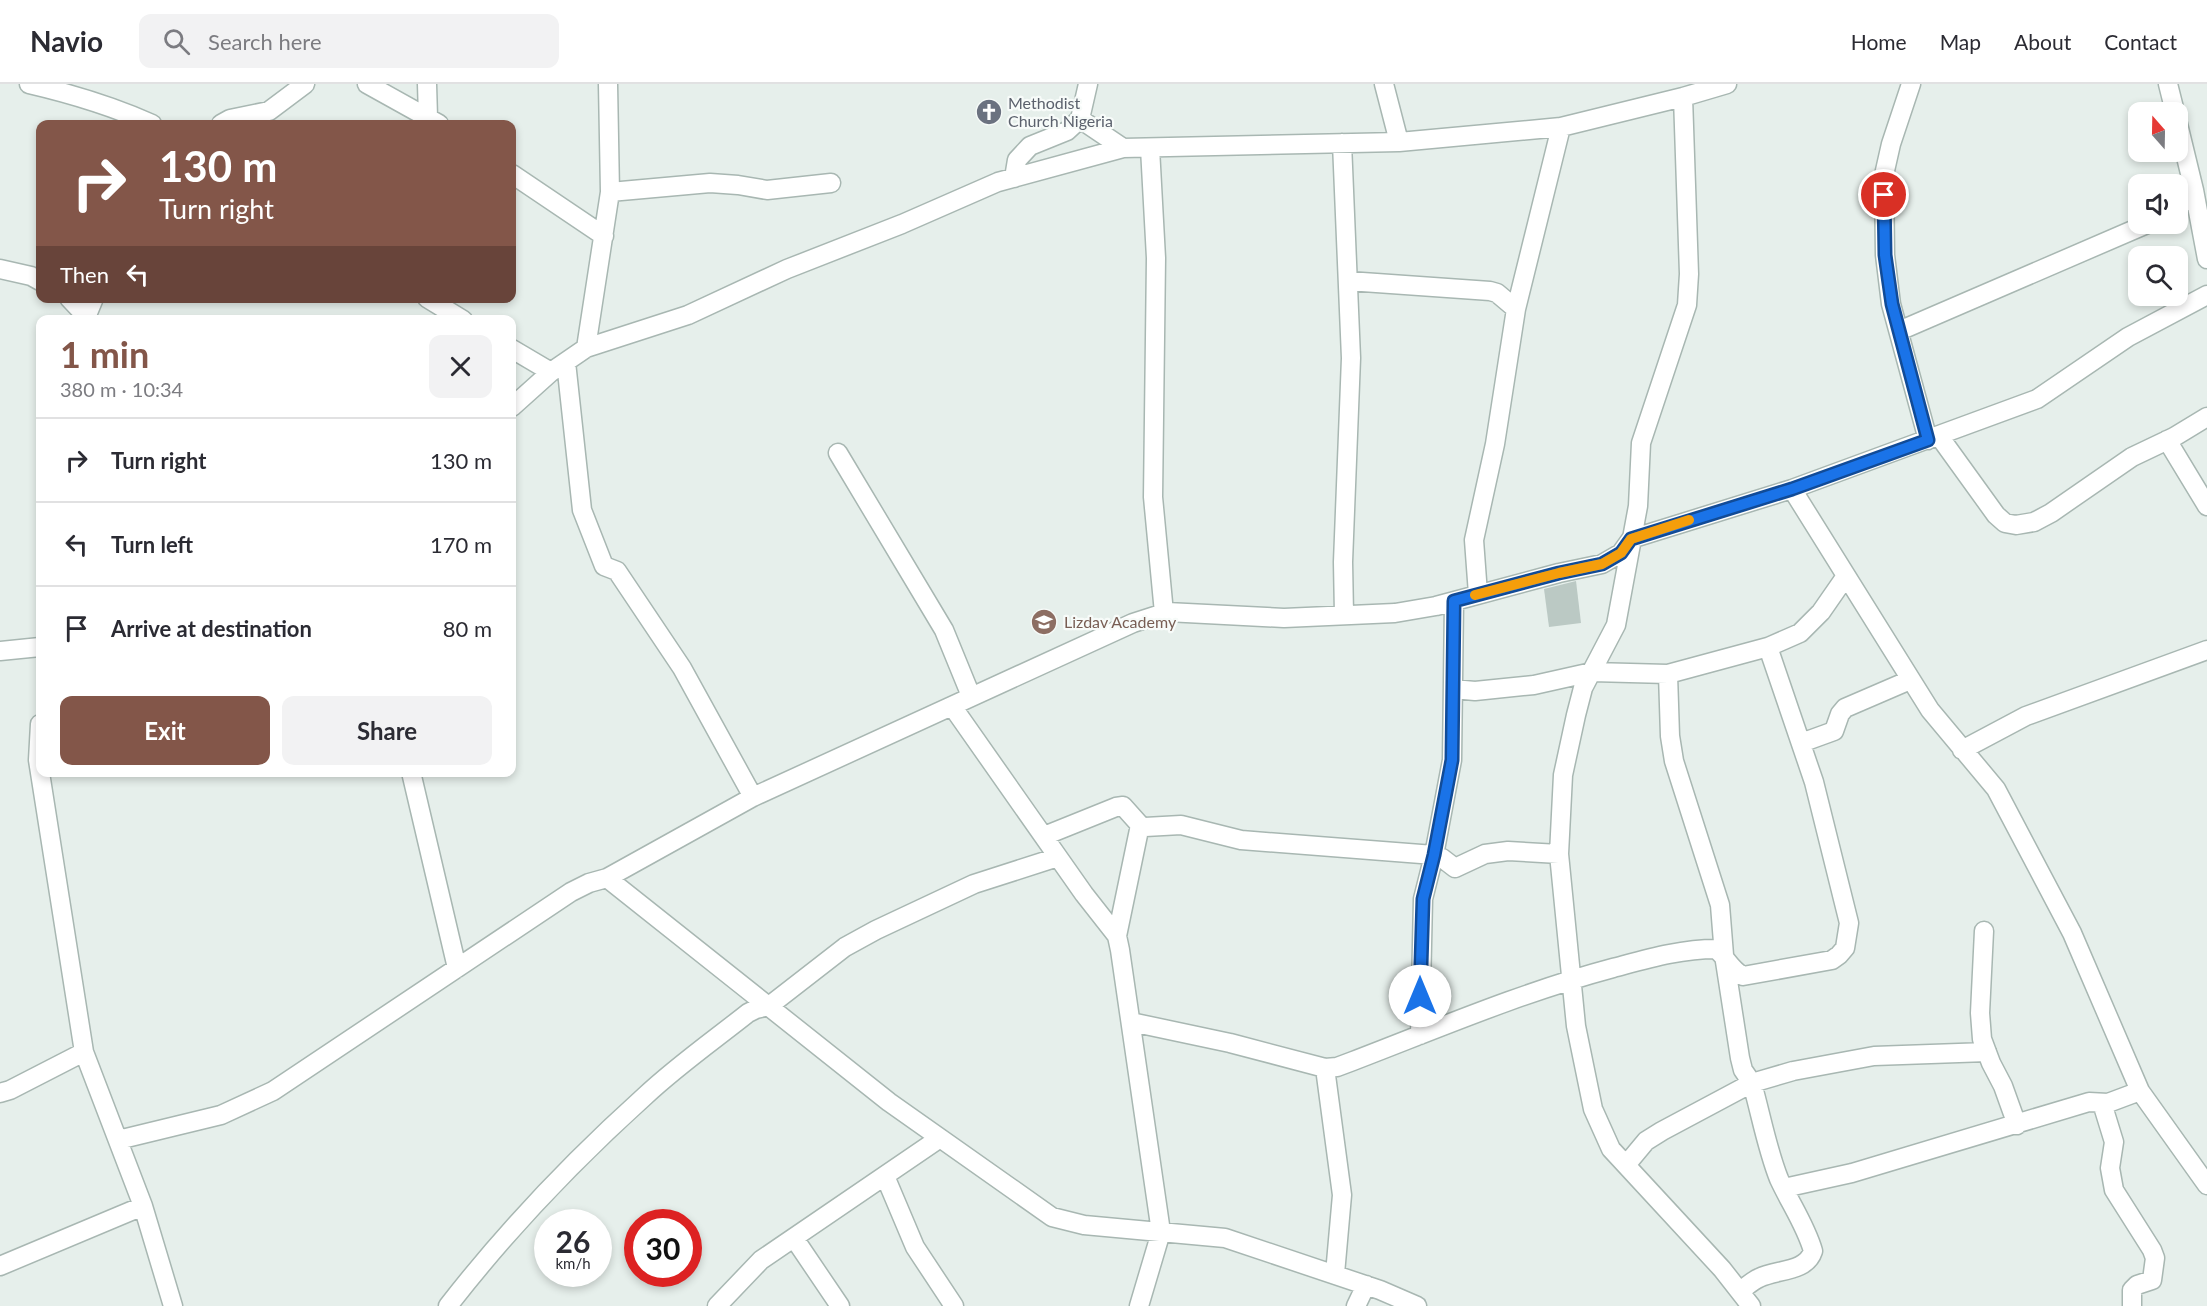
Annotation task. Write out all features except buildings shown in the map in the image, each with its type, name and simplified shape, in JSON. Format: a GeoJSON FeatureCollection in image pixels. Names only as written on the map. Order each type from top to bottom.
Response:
{"type":"FeatureCollection","features":[{"type":"Feature","properties":{"kind":"street"},"geometry":{"type":"LineString","coordinates":[[29,84],[69,93],[116,108],[144,120]]}},
{"type":"Feature","properties":{"kind":"street"},"geometry":{"type":"LineString","coordinates":[[228,120],[269,111],[306,84]]}},
{"type":"Feature","properties":{"kind":"street"},"geometry":{"type":"LineString","coordinates":[[367,84],[431,120]]}},
{"type":"Feature","properties":{"kind":"street"},"geometry":{"type":"LineString","coordinates":[[427,84],[433,120]]}},
{"type":"Feature","properties":{"kind":"street"},"geometry":{"type":"LineString","coordinates":[[586,348],[610,192],[608,84]]}},
{"type":"Feature","properties":{"kind":"street"},"geometry":{"type":"LineString","coordinates":[[1014,178],[1017,160],[1030,146],[1067,131],[1080,119],[1088,84]]}},
{"type":"Feature","properties":{"kind":"street"},"geometry":{"type":"LineString","coordinates":[[1384,84],[1399,142]]}},
{"type":"Feature","properties":{"kind":"street"},"geometry":{"type":"LineString","coordinates":[[516,404],[558,367],[586,348],[687,315],[787,269],[902,224],[998,182],[1123,148],[1399,142],[1561,127],[1727,84]]}},
{"type":"Feature","properties":{"kind":"street"},"geometry":{"type":"LineString","coordinates":[[1911,84],[1891,144],[1884,175],[1885,255],[1892,304],[1934,438],[1996,515],[2005,523],[2016,525],[2034,522],[2051,513],[2132,457],[2207,417]]}},
{"type":"Feature","properties":{"kind":"street"},"geometry":{"type":"LineString","coordinates":[[2168,84],[2172,102]]}},
{"type":"Feature","properties":{"kind":"street"},"geometry":{"type":"LineString","coordinates":[[1683,97],[1689,274],[1686,305],[1641,443],[1638,506],[1616,625],[1583,688],[1576,715],[1563,775],[1559,854],[1576,1026],[1593,1110],[1611,1149],[1722,1269],[1751,1306]]}},
{"type":"Feature","properties":{"kind":"street"},"geometry":{"type":"LineString","coordinates":[[1080,119],[1123,148]]}},
{"type":"Feature","properties":{"kind":"street"},"geometry":{"type":"LineString","coordinates":[[1478,594],[1474,540],[1495,444],[1516,309],[1561,127]]}},
{"type":"Feature","properties":{"kind":"street"},"geometry":{"type":"LineString","coordinates":[[1342,143],[1351,358],[1343,562],[1344,615]]}},
{"type":"Feature","properties":{"kind":"street"},"geometry":{"type":"LineString","coordinates":[[1150,148],[1156,258],[1153,497],[1164,613]]}},
{"type":"Feature","properties":{"kind":"street"},"geometry":{"type":"LineString","coordinates":[[2187,162],[2207,260]]}},
{"type":"Feature","properties":{"kind":"street"},"geometry":{"type":"LineString","coordinates":[[516,177],[604,236]]}},
{"type":"Feature","properties":{"kind":"street"},"geometry":{"type":"LineString","coordinates":[[610,192],[710,183],[767,190],[831,183]]}},
{"type":"Feature","properties":{"kind":"street"},"geometry":{"type":"LineString","coordinates":[[2188,194],[2193,186]]}},
{"type":"Feature","properties":{"kind":"street"},"geometry":{"type":"LineString","coordinates":[[1899,332],[2128,232]]}},
{"type":"Feature","properties":{"kind":"street"},"geometry":{"type":"LineString","coordinates":[[0,269],[36,279]]}},
{"type":"Feature","properties":{"kind":"street"},"geometry":{"type":"LineString","coordinates":[[1348,281],[1490,291],[1497,293],[1516,309]]}},
{"type":"Feature","properties":{"kind":"street"},"geometry":{"type":"LineString","coordinates":[[117,1140],[221,1115],[273,1091],[571,892],[589,883],[607,878],[753,797],[1132,623],[1164,613],[1284,618],[1395,613],[1454,601],[1602,564],[1621,553],[1631,539],[1792,489],[2037,399],[2128,337],[2207,294]]}},
{"type":"Feature","properties":{"kind":"street"},"geometry":{"type":"LineString","coordinates":[[73,303],[83,315]]}},
{"type":"Feature","properties":{"kind":"street"},"geometry":{"type":"LineString","coordinates":[[436,303],[455,315]]}},
{"type":"Feature","properties":{"kind":"street"},"geometry":{"type":"LineString","coordinates":[[516,351],[558,367]]}},
{"type":"Feature","properties":{"kind":"street"},"geometry":{"type":"LineString","coordinates":[[558,367],[582,510],[604,566],[617,571],[682,668],[753,797]]}},
{"type":"Feature","properties":{"kind":"street"},"geometry":{"type":"LineString","coordinates":[[2166,440],[2207,506]]}},
{"type":"Feature","properties":{"kind":"street"},"geometry":{"type":"LineString","coordinates":[[838,453],[944,630],[971,696]]}},
{"type":"Feature","properties":{"kind":"street"},"geometry":{"type":"LineString","coordinates":[[1792,489],[1929,710],[1996,789],[2072,933],[2140,1091],[2207,1185]]}},
{"type":"Feature","properties":{"kind":"street"},"geometry":{"type":"LineString","coordinates":[[1453,689],[1475,691],[1534,684],[1592,672],[1668,674],[1768,647],[1800,633],[1821,612],[1846,576]]}},
{"type":"Feature","properties":{"kind":"street"},"geometry":{"type":"LineString","coordinates":[[1420,1035],[1423,899],[1452,760],[1454,601]]}},
{"type":"Feature","properties":{"kind":"street"},"geometry":{"type":"LineString","coordinates":[[0,651],[36,647]]}},
{"type":"Feature","properties":{"kind":"street"},"geometry":{"type":"LineString","coordinates":[[1131,1022],[1230,1043],[1324,1068],[1337,1067],[1494,1005],[1571,979],[1675,951],[1716,949],[1724,955],[1736,973],[1743,976],[1832,960],[1839,956],[1845,948],[1849,923],[1814,782],[1768,647]]}},
{"type":"Feature","properties":{"kind":"street"},"geometry":{"type":"LineString","coordinates":[[1962,750],[2026,716],[2205,652]]}},
{"type":"Feature","properties":{"kind":"street"},"geometry":{"type":"LineString","coordinates":[[1668,674],[1670,736],[1674,761],[1720,904],[1724,955],[1743,1070],[1752,1083],[1779,1176],[1813,1251],[1811,1256],[1792,1269],[1757,1278],[1740,1291]]}},
{"type":"Feature","properties":{"kind":"street"},"geometry":{"type":"LineString","coordinates":[[1801,743],[1834,731],[1840,714],[1845,708],[1910,680]]}},
{"type":"Feature","properties":{"kind":"street"},"geometry":{"type":"LineString","coordinates":[[952,706],[1058,857],[1117,936]]}},
{"type":"Feature","properties":{"kind":"street"},"geometry":{"type":"LineString","coordinates":[[41,777],[84,1052],[143,1206],[173,1306]]}},
{"type":"Feature","properties":{"kind":"street"},"geometry":{"type":"LineString","coordinates":[[412,777],[457,968]]}},
{"type":"Feature","properties":{"kind":"street"},"geometry":{"type":"LineString","coordinates":[[1044,836],[1123,806],[1140,825],[1145,827],[1181,825],[1240,840],[1434,855],[1455,868],[1485,854],[1508,850],[1559,854]]}},
{"type":"Feature","properties":{"kind":"street"},"geometry":{"type":"LineString","coordinates":[[1138,1306],[1161,1232],[1117,936],[1140,825]]}},
{"type":"Feature","properties":{"kind":"street"},"geometry":{"type":"LineString","coordinates":[[448,1306],[472,1275],[550,1188],[646,1095],[748,1013],[769,1006],[845,947],[876,930],[974,884],[1058,857]]}},
{"type":"Feature","properties":{"kind":"street"},"geometry":{"type":"LineString","coordinates":[[607,878],[889,1102],[1052,1217],[1084,1225],[1225,1238],[1335,1274],[1417,1306]]}},
{"type":"Feature","properties":{"kind":"street"},"geometry":{"type":"LineString","coordinates":[[1984,931],[1980,1013],[1982,1039],[2017,1125]]}},
{"type":"Feature","properties":{"kind":"street"},"geometry":{"type":"LineString","coordinates":[[0,1093],[84,1052]]}},
{"type":"Feature","properties":{"kind":"street"},"geometry":{"type":"LineString","coordinates":[[1626,1165],[1646,1141],[1752,1083],[1793,1071],[1874,1056],[1987,1052]]}},
{"type":"Feature","properties":{"kind":"street"},"geometry":{"type":"LineString","coordinates":[[1324,1068],[1342,1195],[1335,1274]]}},
{"type":"Feature","properties":{"kind":"street"},"geometry":{"type":"LineString","coordinates":[[1784,1188],[1852,1173],[2089,1102],[2108,1103],[2140,1091]]}},
{"type":"Feature","properties":{"kind":"street"},"geometry":{"type":"LineString","coordinates":[[2102,1103],[2114,1142],[2110,1168],[2114,1190],[2155,1258],[2152,1280],[2137,1285],[2132,1290],[2132,1306]]}},
{"type":"Feature","properties":{"kind":"street"},"geometry":{"type":"LineString","coordinates":[[717,1306],[761,1260],[940,1138]]}},
{"type":"Feature","properties":{"kind":"street"},"geometry":{"type":"LineString","coordinates":[[885,1176],[915,1247],[954,1306]]}},
{"type":"Feature","properties":{"kind":"street"},"geometry":{"type":"LineString","coordinates":[[0,1266],[143,1206]]}},
{"type":"Feature","properties":{"kind":"street"},"geometry":{"type":"LineString","coordinates":[[794,1238],[840,1306]]}},
{"type":"Feature","properties":{"kind":"street"},"geometry":{"type":"LineString","coordinates":[[1356,1306],[1366,1286]]}},
{"type":"Feature","properties":{"kind":"slow traffic"},"geometry":{"type":"LineString","coordinates":[[1475,595],[1602,564],[1621,553],[1631,539],[1689,520]]}},
{"type":"Feature","properties":{"kind":"place","name":"Methodist Church Nigeria"},"geometry":{"type":"Point","coordinates":[989,112]}},
{"type":"Feature","properties":{"kind":"place","name":"Lizdav Academy"},"geometry":{"type":"Point","coordinates":[1044,622]}},
{"type":"Feature","properties":{"kind":"route"},"geometry":{"type":"LineString","coordinates":[[1420,996],[1423,899],[1452,760],[1454,601],[1602,564],[1621,553],[1631,539],[1792,489],[1928,440],[1892,304],[1885,255],[1884,195]]}}]}
